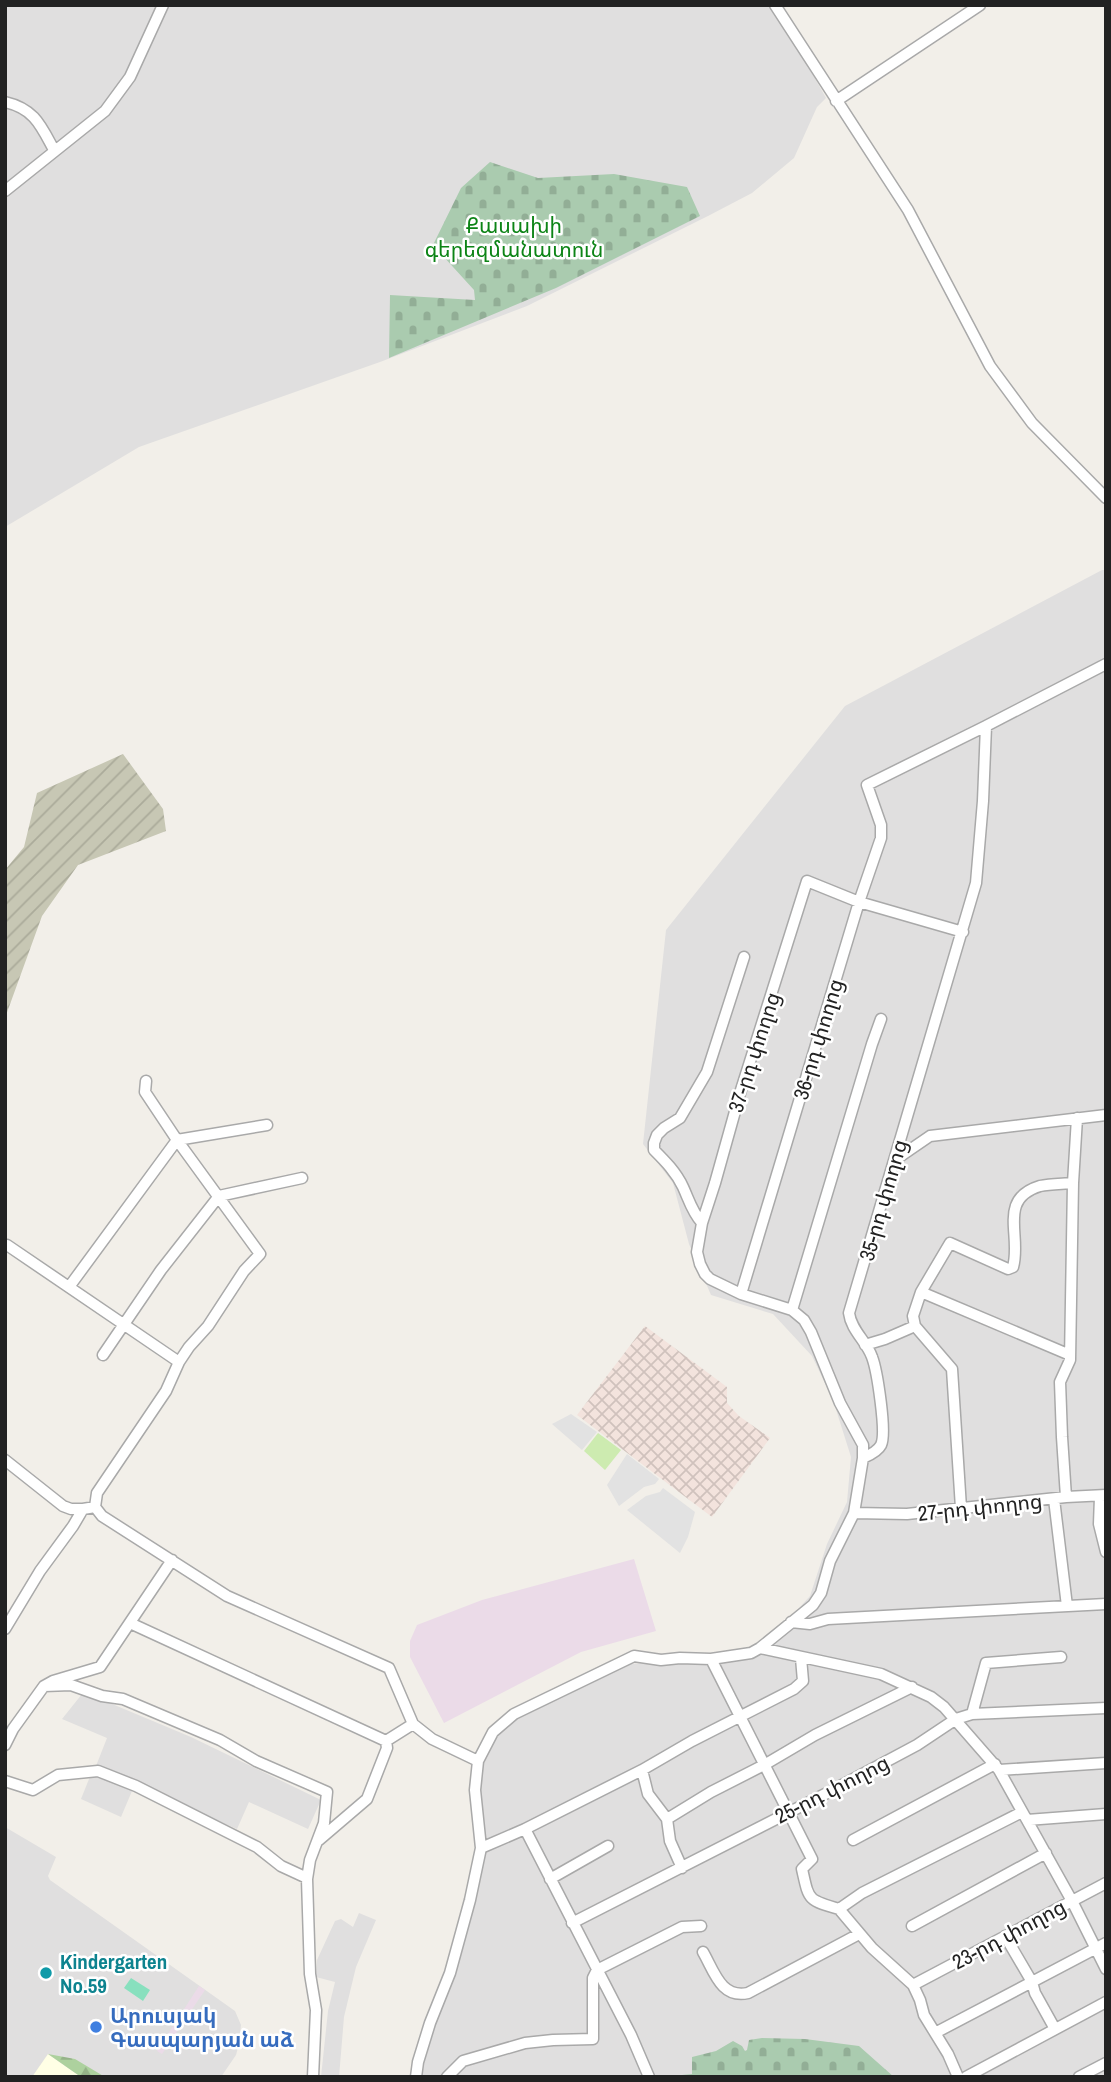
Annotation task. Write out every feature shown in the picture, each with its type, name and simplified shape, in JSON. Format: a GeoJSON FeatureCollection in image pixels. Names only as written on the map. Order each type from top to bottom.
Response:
{"type":"FeatureCollection","features":[{"type":"Feature","properties":{"kind":"street"},"geometry":{"type":"LineString","coordinates":[[5,191],[105,111],[131,77],[163,5]]}},
{"type":"Feature","properties":{"kind":"street"},"geometry":{"type":"LineString","coordinates":[[775,5],[908,210],[990,366],[1032,423],[1106,498]]}},
{"type":"Feature","properties":{"kind":"street"},"geometry":{"type":"LineString","coordinates":[[836,101],[980,5]]}},
{"type":"Feature","properties":{"kind":"street"},"geometry":{"type":"LineString","coordinates":[[5,102],[19,105],[37,119],[54,150]]}},
{"type":"Feature","properties":{"kind":"street"},"geometry":{"type":"LineString","coordinates":[[986,726],[1106,664]]}},
{"type":"Feature","properties":{"kind":"street","name":"36-րդ փողոց"},"geometry":{"type":"LineString","coordinates":[[741,1294],[859,902],[881,838],[881,825],[867,785],[986,726]]}},
{"type":"Feature","properties":{"kind":"street","name":"35-րդ փողոց"},"geometry":{"type":"LineString","coordinates":[[863,1458],[880,1447],[883,1434],[877,1374],[872,1354],[851,1323],[849,1313],[976,883],[986,726]]}},
{"type":"Feature","properties":{"kind":"street","name":"37-րդ փողոց"},"geometry":{"type":"LineString","coordinates":[[792,1310],[741,1294],[710,1279],[705,1274],[697,1252],[702,1223],[741,1090],[807,881],[859,902]]}},
{"type":"Feature","properties":{"kind":"street"},"geometry":{"type":"LineString","coordinates":[[859,902],[963,932]]}},
{"type":"Feature","properties":{"kind":"street"},"geometry":{"type":"LineString","coordinates":[[702,1223],[694,1215],[674,1171],[654,1150],[654,1143],[664,1128],[680,1118],[707,1072],[744,957]]}},
{"type":"Feature","properties":{"kind":"street"},"geometry":{"type":"LineString","coordinates":[[416,2077],[429,2023],[450,1973],[462,1934],[481,1848],[475,1790],[478,1760],[493,1732],[514,1714],[634,1656],[661,1660],[711,1659],[751,1653],[813,1605],[821,1593],[830,1561],[854,1513],[863,1445],[840,1403],[811,1332],[804,1320],[792,1310],[881,1018]]}},
{"type":"Feature","properties":{"kind":"street"},"geometry":{"type":"LineString","coordinates":[[94,1507],[97,1493],[166,1391],[179,1362],[208,1326],[243,1271],[260,1254],[145,1092],[146,1081]]}},
{"type":"Feature","properties":{"kind":"street"},"geometry":{"type":"LineString","coordinates":[[895,1160],[930,1136],[1106,1115]]}},
{"type":"Feature","properties":{"kind":"street"},"geometry":{"type":"LineString","coordinates":[[1066,1497],[1060,1381],[1070,1360],[1073,1183],[1077,1118]]}},
{"type":"Feature","properties":{"kind":"street"},"geometry":{"type":"LineString","coordinates":[[69,1287],[177,1140],[267,1125]]}},
{"type":"Feature","properties":{"kind":"street"},"geometry":{"type":"LineString","coordinates":[[103,1355],[161,1270],[219,1196],[302,1178]]}},
{"type":"Feature","properties":{"kind":"street"},"geometry":{"type":"LineString","coordinates":[[961,1507],[952,1368],[915,1326],[913,1316],[921,1292],[950,1243],[1008,1269],[1013,1267],[1013,1212],[1017,1199],[1042,1185],[1073,1183]]}},
{"type":"Feature","properties":{"kind":"street"},"geometry":{"type":"LineString","coordinates":[[5,1246],[8,1245],[179,1362]]}},
{"type":"Feature","properties":{"kind":"street"},"geometry":{"type":"LineString","coordinates":[[921,1292],[1070,1355]]}},
{"type":"Feature","properties":{"kind":"street"},"geometry":{"type":"LineString","coordinates":[[865,1345],[915,1326]]}},
{"type":"Feature","properties":{"kind":"street"},"geometry":{"type":"LineString","coordinates":[[5,1460],[63,1506],[71,1509],[94,1507]]}},
{"type":"Feature","properties":{"kind":"street"},"geometry":{"type":"LineString","coordinates":[[1103,1496],[1099,1524],[1106,1552]]}},
{"type":"Feature","properties":{"kind":"street","name":"27-րդ փողոց"},"geometry":{"type":"LineString","coordinates":[[854,1513],[907,1514],[1066,1497],[1103,1496]]}},
{"type":"Feature","properties":{"kind":"street"},"geometry":{"type":"LineString","coordinates":[[1054,1499],[1067,1606]]}},
{"type":"Feature","properties":{"kind":"street"},"geometry":{"type":"LineString","coordinates":[[94,1507],[102,1516],[228,1596],[389,1668],[413,1724],[432,1738],[478,1760]]}},
{"type":"Feature","properties":{"kind":"street"},"geometry":{"type":"LineString","coordinates":[[5,1629],[40,1571],[83,1509]]}},
{"type":"Feature","properties":{"kind":"street"},"geometry":{"type":"LineString","coordinates":[[5,1745],[13,1729],[44,1686],[100,1667],[172,1560]]}},
{"type":"Feature","properties":{"kind":"street"},"geometry":{"type":"LineString","coordinates":[[791,1622],[810,1624],[828,1619],[1106,1604]]}},
{"type":"Feature","properties":{"kind":"street"},"geometry":{"type":"LineString","coordinates":[[130,1623],[386,1741]]}},
{"type":"Feature","properties":{"kind":"street"},"geometry":{"type":"LineString","coordinates":[[760,1648],[881,1674],[912,1687],[944,1707],[997,1767],[1072,1901],[1106,1969]]}},
{"type":"Feature","properties":{"kind":"street"},"geometry":{"type":"LineString","coordinates":[[972,1714],[986,1662],[1061,1657]]}},
{"type":"Feature","properties":{"kind":"street"},"geometry":{"type":"LineString","coordinates":[[481,1848],[642,1770],[794,1689],[803,1681],[801,1658]]}},
{"type":"Feature","properties":{"kind":"street"},"geometry":{"type":"LineString","coordinates":[[711,1659],[812,1859],[802,1869],[808,1896],[815,1902],[839,1909],[882,1959],[913,1985],[924,2015],[958,2077]]}},
{"type":"Feature","properties":{"kind":"street"},"geometry":{"type":"LineString","coordinates":[[44,1686],[71,1685],[102,1696],[123,1699],[220,1740],[256,1761],[327,1793],[324,1823],[310,1860],[307,1878],[310,1974],[316,2010],[313,2077]]}},
{"type":"Feature","properties":{"kind":"street"},"geometry":{"type":"LineString","coordinates":[[667,1819],[711,1791],[912,1687]]}},
{"type":"Feature","properties":{"kind":"street","name":"25-րդ փողոց"},"geometry":{"type":"LineString","coordinates":[[572,1923],[904,1752],[956,1719],[972,1714],[1106,1708]]}},
{"type":"Feature","properties":{"kind":"street"},"geometry":{"type":"LineString","coordinates":[[386,1741],[413,1724]]}},
{"type":"Feature","properties":{"kind":"street"},"geometry":{"type":"LineString","coordinates":[[318,1840],[367,1799],[387,1748],[386,1741]]}},
{"type":"Feature","properties":{"kind":"street"},"geometry":{"type":"LineString","coordinates":[[853,1840],[997,1767],[1106,1763]]}},
{"type":"Feature","properties":{"kind":"street"},"geometry":{"type":"LineString","coordinates":[[642,1770],[648,1794],[667,1819],[670,1841],[682,1868]]}},
{"type":"Feature","properties":{"kind":"street"},"geometry":{"type":"LineString","coordinates":[[5,1781],[33,1790],[58,1775],[98,1772],[136,1786],[257,1847],[281,1866],[307,1878]]}},
{"type":"Feature","properties":{"kind":"street"},"geometry":{"type":"LineString","coordinates":[[839,1909],[862,1893],[1024,1816],[1106,1814]]}},
{"type":"Feature","properties":{"kind":"street"},"geometry":{"type":"LineString","coordinates":[[525,1829],[631,2035],[649,2077]]}},
{"type":"Feature","properties":{"kind":"street"},"geometry":{"type":"LineString","coordinates":[[550,1879],[608,1846]]}},
{"type":"Feature","properties":{"kind":"street"},"geometry":{"type":"LineString","coordinates":[[912,1926],[1046,1853]]}},
{"type":"Feature","properties":{"kind":"street","name":"23-րդ փողոց"},"geometry":{"type":"LineString","coordinates":[[913,1985],[1106,1883]]}},
{"type":"Feature","properties":{"kind":"street"},"geometry":{"type":"LineString","coordinates":[[447,2077],[463,2061],[525,2043],[593,2039],[593,1978],[597,1970],[682,1927],[701,1926]]}},
{"type":"Feature","properties":{"kind":"street"},"geometry":{"type":"LineString","coordinates":[[703,1952],[720,1983],[730,1992],[740,1995],[859,1934]]}},
{"type":"Feature","properties":{"kind":"street"},"geometry":{"type":"LineString","coordinates":[[1005,1936],[1055,2029]]}},
{"type":"Feature","properties":{"kind":"street"},"geometry":{"type":"LineString","coordinates":[[935,2033],[1106,1943]]}},
{"type":"Feature","properties":{"kind":"street"},"geometry":{"type":"LineString","coordinates":[[966,2077],[1106,2002]]}},
{"type":"Feature","properties":{"kind":"street"},"geometry":{"type":"LineString","coordinates":[[1079,2077],[1106,2063]]}},
{"type":"Feature","properties":{"kind":"shaded area"},"geometry":{"type":"Polygon","coordinates":[[[5,5],[774,5],[826,98],[817,107],[794,158],[752,193],[708,216],[527,306],[380,362],[139,447],[5,527],[5,5]]]}},
{"type":"Feature","properties":{"kind":"shaded area"},"geometry":{"type":"Polygon","coordinates":[[[1106,570],[1106,2077],[421,2077],[421,2060],[483,1856],[477,1789],[481,1758],[495,1733],[507,1724],[631,1664],[751,1648],[781,1628],[810,1596],[827,1544],[847,1502],[851,1457],[833,1400],[812,1356],[773,1314],[711,1295],[689,1244],[673,1183],[643,1144],[666,930],[845,706],[1106,570]]]}},
{"type":"Feature","properties":{"kind":"shaded area"},"geometry":{"type":"Polygon","coordinates":[[[123,754],[163,809],[166,831],[78,865],[42,916],[5,1018],[5,870],[24,847],[37,793],[123,754]]]}},
{"type":"Feature","properties":{"kind":"shaded area"},"geometry":{"type":"Polygon","coordinates":[[[645,1326],[727,1387],[727,1403],[739,1416],[770,1438],[712,1517],[577,1415],[645,1326]]]}},
{"type":"Feature","properties":{"kind":"shaded area"},"geometry":{"type":"Polygon","coordinates":[[[571,1414],[597,1432],[582,1450],[552,1424],[571,1414]]]}},
{"type":"Feature","properties":{"kind":"shaded area"},"geometry":{"type":"Polygon","coordinates":[[[627,1454],[659,1479],[619,1506],[607,1485],[627,1454]]]}},
{"type":"Feature","properties":{"kind":"shaded area"},"geometry":{"type":"Polygon","coordinates":[[[663,1488],[695,1512],[680,1553],[627,1510],[663,1488]]]}},
{"type":"Feature","properties":{"kind":"shaded area"},"geometry":{"type":"Polygon","coordinates":[[[634,1559],[656,1631],[581,1652],[444,1723],[410,1657],[410,1641],[417,1625],[482,1600],[634,1559]]]}},
{"type":"Feature","properties":{"kind":"shaded area"},"geometry":{"type":"Polygon","coordinates":[[[82,1694],[191,1737],[321,1800],[308,1829],[249,1802],[237,1829],[96,1766],[107,1738],[62,1719],[82,1694]]]}},
{"type":"Feature","properties":{"kind":"shaded area"},"geometry":{"type":"Polygon","coordinates":[[[91,1774],[132,1791],[121,1817],[81,1799],[91,1774]]]}},
{"type":"Feature","properties":{"kind":"shaded area"},"geometry":{"type":"Polygon","coordinates":[[[5,1827],[56,1857],[48,1876],[50,1880],[235,2011],[241,2025],[239,2044],[236,2055],[221,2077],[5,2077],[5,1827]]]}},
{"type":"Feature","properties":{"kind":"shaded area"},"geometry":{"type":"Polygon","coordinates":[[[359,1913],[376,1920],[356,1967],[344,2017],[339,2077],[321,2077],[328,2011],[335,1982],[316,1977],[317,1960],[335,1921],[341,1919],[353,1927],[359,1913]]]}},
{"type":"Feature","properties":{"kind":"shaded area"},"geometry":{"type":"Polygon","coordinates":[[[199,1986],[205,1990],[162,2054],[157,2051],[199,1986]]]}},
{"type":"Feature","properties":{"kind":"shaded area"},"geometry":{"type":"Polygon","coordinates":[[[48,2054],[81,2077],[32,2077],[48,2054]]]}},
{"type":"Feature","properties":{"kind":"green space","name":"Քասախի գերեզմանատուն"},"geometry":{"type":"Polygon","coordinates":[[[490,162],[538,178],[614,174],[687,187],[700,216],[556,288],[389,358],[390,295],[475,300],[474,290],[433,245],[461,188],[490,162]]]}},
{"type":"Feature","properties":{"kind":"green space"},"geometry":{"type":"Polygon","coordinates":[[[598,1433],[621,1450],[605,1470],[584,1451],[598,1433]]]}},
{"type":"Feature","properties":{"kind":"green space"},"geometry":{"type":"Polygon","coordinates":[[[131,1978],[150,1990],[143,2001],[124,1988],[131,1978]]]}},
{"type":"Feature","properties":{"kind":"green space"},"geometry":{"type":"Polygon","coordinates":[[[805,2039],[859,2046],[894,2077],[682,2077],[692,2074],[692,2057],[716,2051],[733,2041],[745,2051],[749,2040],[805,2039]]]}},
{"type":"Feature","properties":{"kind":"green space"},"geometry":{"type":"Polygon","coordinates":[[[48,2054],[75,2059],[105,2077],[81,2077],[48,2054]]]}},
{"type":"Feature","properties":{"kind":"place","name":"Kindergarten No.59"},"geometry":{"type":"Point","coordinates":[46,1973]}},
{"type":"Feature","properties":{"kind":"place","name":"Արուսյակ Գասպարյան աձ"},"geometry":{"type":"Point","coordinates":[96,2027]}}]}
